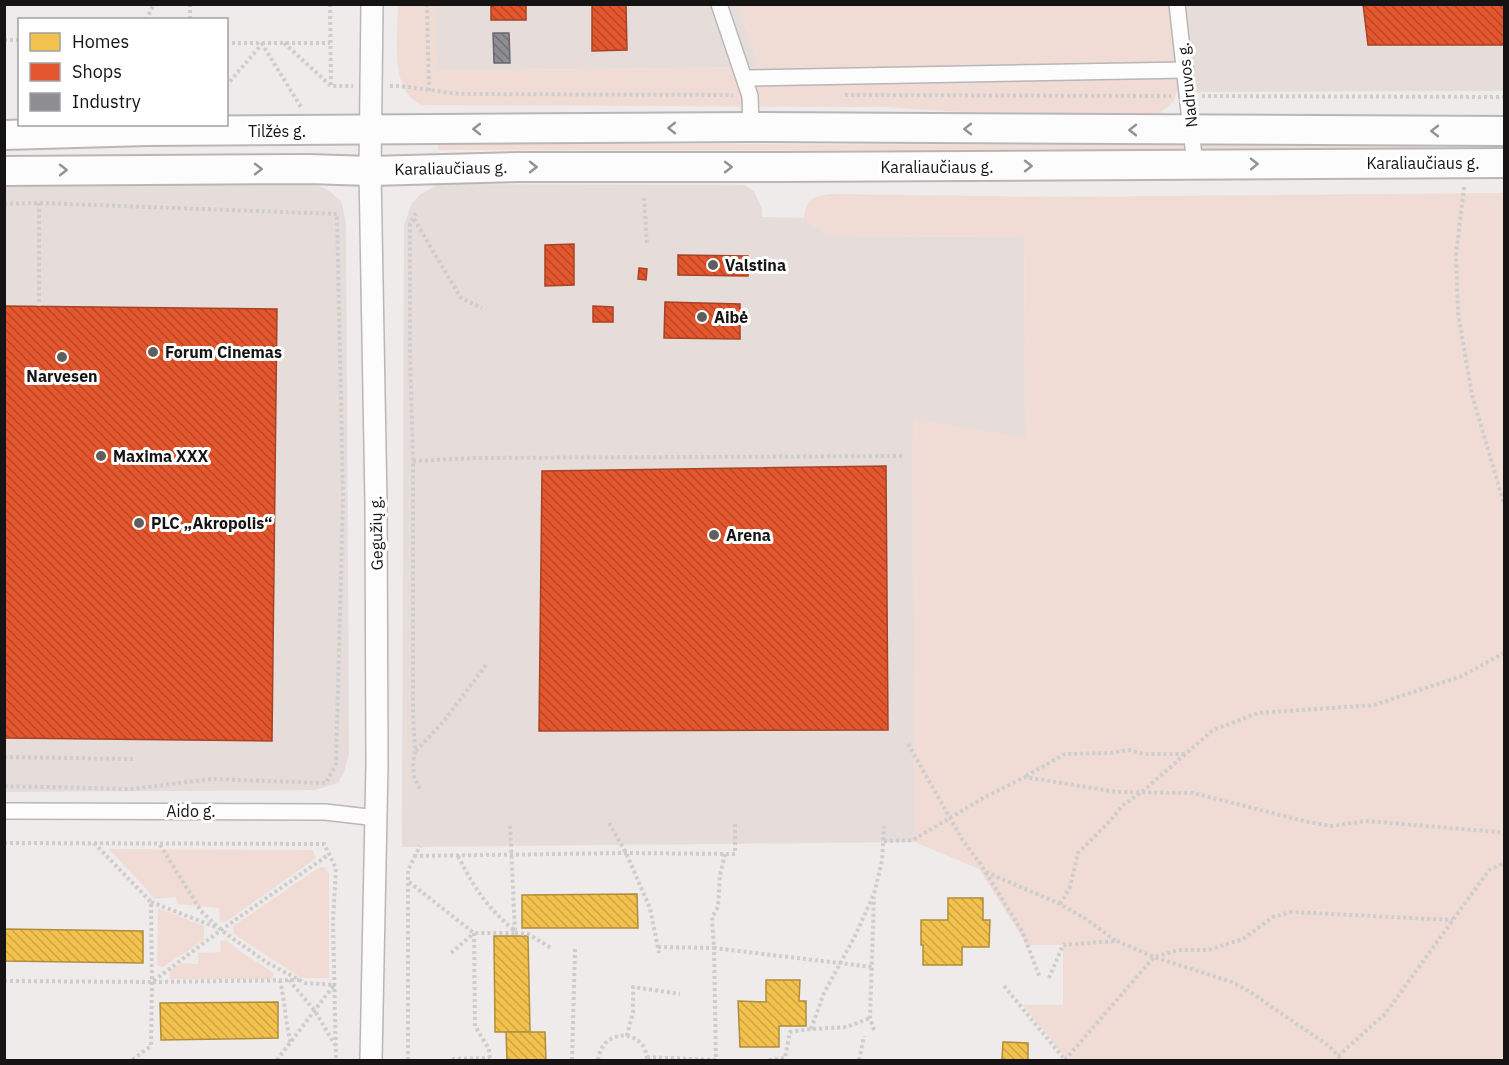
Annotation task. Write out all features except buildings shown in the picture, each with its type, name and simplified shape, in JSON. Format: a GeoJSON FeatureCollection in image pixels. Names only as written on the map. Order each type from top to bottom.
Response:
{"type":"FeatureCollection","features":[{"type":"Feature","properties":{"kind":"highway","name":"Karaliaučiaus g."},"geometry":{"type":"LineString","coordinates":[[370,130],[751,127],[1504,131]]}},
{"type":"Feature","properties":{"kind":"highway","name":"Tilžės g."},"geometry":{"type":"LineString","coordinates":[[4,135],[147,131],[370,130]]}},
{"type":"Feature","properties":{"kind":"highway","name":"Karaliaučiaus g."},"geometry":{"type":"LineString","coordinates":[[370,171],[518,166],[1504,163]]}},
{"type":"Feature","properties":{"kind":"highway"},"geometry":{"type":"LineString","coordinates":[[4,171],[298,169],[370,171]]}},
{"type":"Feature","properties":{"kind":"main road","name":"Gegužių g."},"geometry":{"type":"LineString","coordinates":[[371,1060],[377,818],[376,514],[370,171],[372,4]]}},
{"type":"Feature","properties":{"kind":"street"},"geometry":{"type":"LineString","coordinates":[[719,4],[746,78],[750,96],[751,127]]}},
{"type":"Feature","properties":{"kind":"street","name":"Nadruvos g."},"geometry":{"type":"LineString","coordinates":[[1177,4],[1195,165]]}},
{"type":"Feature","properties":{"kind":"street"},"geometry":{"type":"LineString","coordinates":[[746,78],[1186,70]]}},
{"type":"Feature","properties":{"kind":"street","name":"Aido g."},"geometry":{"type":"LineString","coordinates":[[4,811],[325,812],[377,818]]}},
{"type":"Feature","properties":{"kind":"path"},"geometry":{"type":"LineString","coordinates":[[147,18],[154,4]]}},
{"type":"Feature","properties":{"kind":"path"},"geometry":{"type":"LineString","coordinates":[[284,43],[331,86],[330,4]]}},
{"type":"Feature","properties":{"kind":"path"},"geometry":{"type":"LineString","coordinates":[[427,4],[429,91]]}},
{"type":"Feature","properties":{"kind":"path"},"geometry":{"type":"LineString","coordinates":[[228,43],[330,43]]}},
{"type":"Feature","properties":{"kind":"path"},"geometry":{"type":"LineString","coordinates":[[228,84],[262,44]]}},
{"type":"Feature","properties":{"kind":"path"},"geometry":{"type":"LineString","coordinates":[[262,44],[306,115]]}},
{"type":"Feature","properties":{"kind":"path"},"geometry":{"type":"LineString","coordinates":[[371,87],[410,86],[429,91],[462,94],[750,96]]}},
{"type":"Feature","properties":{"kind":"path"},"geometry":{"type":"LineString","coordinates":[[841,95],[1504,97]]}},
{"type":"Feature","properties":{"kind":"path"},"geometry":{"type":"LineString","coordinates":[[1464,162],[1464,191],[1456,255],[1458,313],[1472,395],[1504,504]]}},
{"type":"Feature","properties":{"kind":"path"},"geometry":{"type":"LineString","coordinates":[[644,198],[648,245]]}},
{"type":"Feature","properties":{"kind":"path"},"geometry":{"type":"LineString","coordinates":[[4,204],[39,203],[337,214],[344,498],[336,764],[326,783],[211,779],[132,789],[4,786]]}},
{"type":"Feature","properties":{"kind":"path"},"geometry":{"type":"LineString","coordinates":[[39,203],[39,306]]}},
{"type":"Feature","properties":{"kind":"path"},"geometry":{"type":"LineString","coordinates":[[416,213],[410,224],[415,751],[413,763],[414,776],[421,792]]}},
{"type":"Feature","properties":{"kind":"path"},"geometry":{"type":"LineString","coordinates":[[413,218],[461,298],[482,308]]}},
{"type":"Feature","properties":{"kind":"path"},"geometry":{"type":"LineString","coordinates":[[413,461],[474,458],[904,456]]}},
{"type":"Feature","properties":{"kind":"path"},"geometry":{"type":"LineString","coordinates":[[1060,904],[1070,887],[1078,853],[1122,806],[1143,791],[1213,730],[1258,714],[1374,705],[1462,676],[1504,653]]}},
{"type":"Feature","properties":{"kind":"path"},"geometry":{"type":"LineString","coordinates":[[415,751],[444,721],[486,665]]}},
{"type":"Feature","properties":{"kind":"path"},"geometry":{"type":"LineString","coordinates":[[908,744],[963,841],[986,872],[1023,933],[1040,978]]}},
{"type":"Feature","properties":{"kind":"path"},"geometry":{"type":"LineString","coordinates":[[884,841],[913,840],[1065,754],[1110,753],[1128,750],[1144,754],[1186,754]]}},
{"type":"Feature","properties":{"kind":"path"},"geometry":{"type":"LineString","coordinates":[[4,757],[134,759]]}},
{"type":"Feature","properties":{"kind":"path"},"geometry":{"type":"LineString","coordinates":[[1025,777],[1117,792],[1193,793],[1332,826],[1365,820],[1504,834]]}},
{"type":"Feature","properties":{"kind":"path"},"geometry":{"type":"LineString","coordinates":[[609,823],[626,853],[650,908],[659,953]]}},
{"type":"Feature","properties":{"kind":"path"},"geometry":{"type":"LineString","coordinates":[[510,824],[515,932]]}},
{"type":"Feature","properties":{"kind":"path"},"geometry":{"type":"LineString","coordinates":[[414,856],[735,854],[735,824]]}},
{"type":"Feature","properties":{"kind":"path"},"geometry":{"type":"LineString","coordinates":[[811,1029],[824,993],[874,894],[882,861],[884,826]]}},
{"type":"Feature","properties":{"kind":"path"},"geometry":{"type":"LineString","coordinates":[[4,843],[324,844],[336,868],[333,922],[336,1060]]}},
{"type":"Feature","properties":{"kind":"path"},"geometry":{"type":"LineString","coordinates":[[93,843],[151,902],[221,930]]}},
{"type":"Feature","properties":{"kind":"path"},"geometry":{"type":"LineString","coordinates":[[160,844],[201,911],[221,930],[266,962],[304,983],[334,985]]}},
{"type":"Feature","properties":{"kind":"path"},"geometry":{"type":"LineString","coordinates":[[408,1060],[408,870],[420,846]]}},
{"type":"Feature","properties":{"kind":"path"},"geometry":{"type":"LineString","coordinates":[[152,982],[329,854]]}},
{"type":"Feature","properties":{"kind":"path"},"geometry":{"type":"LineString","coordinates":[[598,1060],[604,1043],[611,1038],[627,1036],[641,1043],[647,1059],[716,1060],[712,917],[718,906],[720,876],[725,854]]}},
{"type":"Feature","properties":{"kind":"path"},"geometry":{"type":"LineString","coordinates":[[458,856],[475,890],[515,932]]}},
{"type":"Feature","properties":{"kind":"path"},"geometry":{"type":"LineString","coordinates":[[1338,1056],[1385,1014],[1489,870],[1504,863]]}},
{"type":"Feature","properties":{"kind":"path"},"geometry":{"type":"LineString","coordinates":[[986,872],[1060,904],[1117,941],[1154,957],[1232,982],[1329,1046],[1342,1060]]}},
{"type":"Feature","properties":{"kind":"path"},"geometry":{"type":"LineString","coordinates":[[409,882],[474,933],[528,934],[551,948]]}},
{"type":"Feature","properties":{"kind":"path"},"geometry":{"type":"LineString","coordinates":[[874,894],[870,1018],[874,1030]]}},
{"type":"Feature","properties":{"kind":"path"},"geometry":{"type":"LineString","coordinates":[[132,1060],[151,1046],[151,902]]}},
{"type":"Feature","properties":{"kind":"path"},"geometry":{"type":"LineString","coordinates":[[1004,987],[1065,1060],[1154,957],[1179,950],[1208,950],[1226,945],[1243,939],[1273,917],[1291,912],[1453,920]]}},
{"type":"Feature","properties":{"kind":"path"},"geometry":{"type":"LineString","coordinates":[[451,953],[474,933]]}},
{"type":"Feature","properties":{"kind":"path"},"geometry":{"type":"LineString","coordinates":[[452,1059],[490,1059],[489,1049],[475,1026],[474,933]]}},
{"type":"Feature","properties":{"kind":"path"},"geometry":{"type":"LineString","coordinates":[[1049,978],[1063,945],[1117,941]]}},
{"type":"Feature","properties":{"kind":"path"},"geometry":{"type":"LineString","coordinates":[[658,947],[714,948],[872,967]]}},
{"type":"Feature","properties":{"kind":"path"},"geometry":{"type":"LineString","coordinates":[[572,1060],[575,949]]}},
{"type":"Feature","properties":{"kind":"path"},"geometry":{"type":"LineString","coordinates":[[280,980],[285,999],[285,1022],[291,1043]]}},
{"type":"Feature","properties":{"kind":"path"},"geometry":{"type":"LineString","coordinates":[[289,980],[315,1011],[336,1045]]}},
{"type":"Feature","properties":{"kind":"path"},"geometry":{"type":"LineString","coordinates":[[4,981],[300,980]]}},
{"type":"Feature","properties":{"kind":"path"},"geometry":{"type":"LineString","coordinates":[[278,1060],[334,985]]}},
{"type":"Feature","properties":{"kind":"path"},"geometry":{"type":"LineString","coordinates":[[627,1036],[633,1012],[633,987],[680,994]]}},
{"type":"Feature","properties":{"kind":"path"},"geometry":{"type":"LineString","coordinates":[[769,1060],[785,1058],[790,1032],[847,1027],[870,1018]]}},
{"type":"Feature","properties":{"kind":"path"},"geometry":{"type":"LineString","coordinates":[[859,1060],[864,1036]]}},
{"type":"Feature","properties":{"kind":"shaded area"},"geometry":{"type":"Polygon","coordinates":[[[398,5],[436,5],[437,71],[759,67],[738,5],[1169,5],[1178,87],[1174,101],[1158,115],[1052,118],[884,107],[422,105],[407,93],[399,74],[398,5]]]}},
{"type":"Feature","properties":{"kind":"shaded area"},"geometry":{"type":"Polygon","coordinates":[[[436,5],[738,5],[759,67],[436,71],[436,5]]]}},
{"type":"Feature","properties":{"kind":"shaded area"},"geometry":{"type":"Polygon","coordinates":[[[1177,5],[1504,5],[1504,91],[1188,92],[1177,5]]]}},
{"type":"Feature","properties":{"kind":"shaded area"},"geometry":{"type":"Polygon","coordinates":[[[438,144],[1423,145],[1427,149],[1425,151],[438,150],[438,144]]]}},
{"type":"Feature","properties":{"kind":"shaded area"},"geometry":{"type":"Polygon","coordinates":[[[298,182],[317,185],[328,190],[341,201],[346,222],[349,754],[344,772],[338,783],[315,790],[5,792],[4,183],[298,182]]]}},
{"type":"Feature","properties":{"kind":"shaded area"},"geometry":{"type":"Polygon","coordinates":[[[439,184],[744,185],[754,191],[762,209],[762,217],[804,218],[829,236],[1024,237],[1026,438],[913,420],[915,842],[402,847],[404,225],[412,203],[421,194],[439,184]]]}},
{"type":"Feature","properties":{"kind":"shaded area"},"geometry":{"type":"Polygon","coordinates":[[[1504,193],[1504,1060],[1067,1060],[1023,1005],[1063,1005],[1063,945],[1027,945],[979,869],[915,842],[913,420],[1026,437],[1024,237],[829,236],[804,218],[808,203],[815,197],[831,194],[1055,197],[1504,193]]]}},
{"type":"Feature","properties":{"kind":"shaded area"},"geometry":{"type":"Polygon","coordinates":[[[109,849],[313,850],[316,858],[227,921],[220,922],[219,908],[177,904],[176,897],[155,899],[109,849]]]}},
{"type":"Feature","properties":{"kind":"shaded area"},"geometry":{"type":"Polygon","coordinates":[[[320,867],[324,867],[329,873],[329,978],[301,978],[234,934],[233,926],[320,867]]]}},
{"type":"Feature","properties":{"kind":"shaded area"},"geometry":{"type":"Polygon","coordinates":[[[158,908],[204,926],[204,940],[163,967],[157,965],[158,908]]]}},
{"type":"Feature","properties":{"kind":"shaded area"},"geometry":{"type":"Polygon","coordinates":[[[226,940],[274,973],[272,979],[170,979],[170,970],[181,963],[198,964],[198,953],[221,952],[220,941],[226,940]]]}},
{"type":"Feature","properties":{"kind":"place","name":"Valstina"},"geometry":{"type":"Point","coordinates":[713,265]}},
{"type":"Feature","properties":{"kind":"place","name":"Aibė"},"geometry":{"type":"Point","coordinates":[702,317]}},
{"type":"Feature","properties":{"kind":"place","name":"Forum Cinemas"},"geometry":{"type":"Point","coordinates":[153,352]}},
{"type":"Feature","properties":{"kind":"place","name":"Narvesen"},"geometry":{"type":"Point","coordinates":[62,357]}},
{"type":"Feature","properties":{"kind":"place","name":"Maxima XXX"},"geometry":{"type":"Point","coordinates":[101,456]}},
{"type":"Feature","properties":{"kind":"place","name":"PLC „Akropolis“"},"geometry":{"type":"Point","coordinates":[139,523]}},
{"type":"Feature","properties":{"kind":"place","name":"Arena"},"geometry":{"type":"Point","coordinates":[714,535]}}]}
